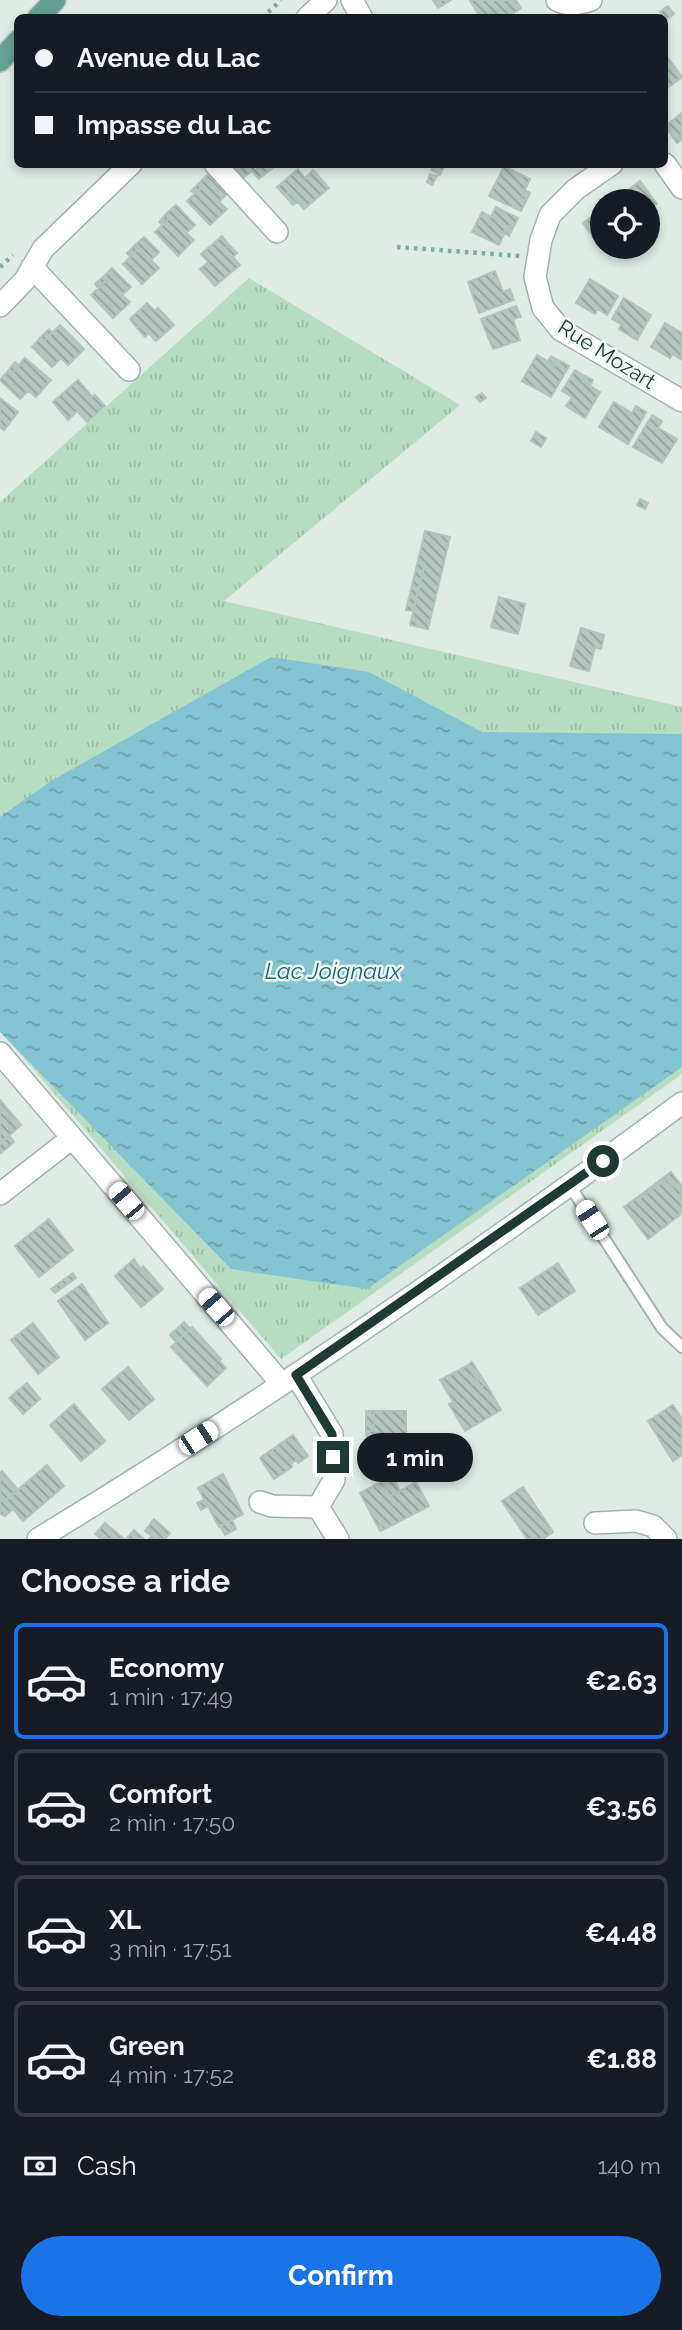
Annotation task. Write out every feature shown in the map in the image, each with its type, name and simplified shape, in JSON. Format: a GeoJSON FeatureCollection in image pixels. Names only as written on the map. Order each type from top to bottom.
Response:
{"type":"FeatureCollection","features":[{"type":"Feature","properties":{"kind":"main road"},"geometry":{"type":"LineString","coordinates":[[42,14],[55,0]]}},
{"type":"Feature","properties":{"kind":"main road"},"geometry":{"type":"LineString","coordinates":[[0,61],[14,45]]}},
{"type":"Feature","properties":{"kind":"street"},"geometry":{"type":"LineString","coordinates":[[311,14],[326,0]]}},
{"type":"Feature","properties":{"kind":"street"},"geometry":{"type":"LineString","coordinates":[[557,0],[563,4],[591,0]]}},
{"type":"Feature","properties":{"kind":"street"},"geometry":{"type":"LineString","coordinates":[[0,306],[24,280],[43,249],[127,168]]}},
{"type":"Feature","properties":{"kind":"street"},"geometry":{"type":"LineString","coordinates":[[219,168],[277,232]]}},
{"type":"Feature","properties":{"kind":"street","name":"Rue Mozart"},"geometry":{"type":"LineString","coordinates":[[606,168],[576,189],[550,215],[541,240],[535,277],[542,308],[561,330],[682,401]]}},
{"type":"Feature","properties":{"kind":"street"},"geometry":{"type":"LineString","coordinates":[[668,168],[682,188]]}},
{"type":"Feature","properties":{"kind":"street"},"geometry":{"type":"LineString","coordinates":[[32,267],[129,370]]}},
{"type":"Feature","properties":{"kind":"street"},"geometry":{"type":"LineString","coordinates":[[0,1053],[72,1138],[289,1379],[332,1434],[334,1480],[318,1507]]}},
{"type":"Feature","properties":{"kind":"street"},"geometry":{"type":"LineString","coordinates":[[38,1539],[289,1379],[570,1186],[682,1103]]}},
{"type":"Feature","properties":{"kind":"street"},"geometry":{"type":"LineString","coordinates":[[0,1194],[72,1138]]}},
{"type":"Feature","properties":{"kind":"street"},"geometry":{"type":"LineString","coordinates":[[260,1502],[272,1506],[318,1507]]}},
{"type":"Feature","properties":{"kind":"street"},"geometry":{"type":"LineString","coordinates":[[318,1507],[338,1539]]}},
{"type":"Feature","properties":{"kind":"street"},"geometry":{"type":"LineString","coordinates":[[595,1523],[636,1521],[653,1526],[666,1539]]}},
{"type":"Feature","properties":{"kind":"lane"},"geometry":{"type":"LineString","coordinates":[[570,1186],[662,1328],[682,1347]]}},
{"type":"Feature","properties":{"kind":"path"},"geometry":{"type":"LineString","coordinates":[[266,14],[281,0]]}},
{"type":"Feature","properties":{"kind":"path"},"geometry":{"type":"LineString","coordinates":[[397,247],[538,257]]}},
{"type":"Feature","properties":{"kind":"green space","name":"Lac Joignaux"},"geometry":{"type":"Polygon","coordinates":[[[249,278],[460,405],[224,601],[682,707],[682,1074],[281,1359],[0,1030],[0,502],[249,278]]]}},
{"type":"Feature","properties":{"kind":"water","name":"Lac Joignaux"},"geometry":{"type":"Polygon","coordinates":[[[271,657],[369,672],[482,732],[682,734],[682,1067],[367,1289],[231,1269],[0,1032],[0,817],[51,781],[271,657]]]}},
{"type":"Feature","properties":{"kind":"building"},"geometry":{"type":"Polygon","coordinates":[[[433,0],[451,0],[438,8],[433,0]]]}},
{"type":"Feature","properties":{"kind":"building"},"geometry":{"type":"Polygon","coordinates":[[[516,0],[521,8],[512,14],[478,14],[470,1],[516,0]]]}},
{"type":"Feature","properties":{"kind":"building"},"geometry":{"type":"Polygon","coordinates":[[[668,6],[674,14],[668,18],[668,14],[660,12],[668,6]]]}},
{"type":"Feature","properties":{"kind":"building"},"geometry":{"type":"Polygon","coordinates":[[[668,58],[682,77],[668,88],[668,58]]]}},
{"type":"Feature","properties":{"kind":"building"},"geometry":{"type":"Polygon","coordinates":[[[682,113],[682,140],[677,143],[668,130],[668,124],[682,113]]]}},
{"type":"Feature","properties":{"kind":"building"},"geometry":{"type":"Polygon","coordinates":[[[235,168],[272,168],[259,179],[252,171],[243,178],[235,168]]]}},
{"type":"Feature","properties":{"kind":"building"},"geometry":{"type":"Polygon","coordinates":[[[432,168],[443,168],[440,175],[432,168]]]}},
{"type":"Feature","properties":{"kind":"building"},"geometry":{"type":"Polygon","coordinates":[[[503,168],[530,179],[521,198],[526,201],[521,211],[489,196],[503,168]]]}},
{"type":"Feature","properties":{"kind":"building"},"geometry":{"type":"Polygon","coordinates":[[[298,169],[305,178],[313,170],[329,188],[304,209],[289,192],[285,196],[277,187],[298,169]]]}},
{"type":"Feature","properties":{"kind":"building"},"geometry":{"type":"Polygon","coordinates":[[[208,174],[227,194],[219,202],[227,209],[210,225],[187,201],[203,186],[200,182],[208,174]]]}},
{"type":"Feature","properties":{"kind":"building"},"geometry":{"type":"Polygon","coordinates":[[[430,174],[437,176],[432,185],[427,182],[430,174]]]}},
{"type":"Feature","properties":{"kind":"building"},"geometry":{"type":"Polygon","coordinates":[[[640,181],[646,189],[630,189],[640,181]]]}},
{"type":"Feature","properties":{"kind":"building"},"geometry":{"type":"Polygon","coordinates":[[[200,182],[203,186],[195,194],[191,191],[200,182]]]}},
{"type":"Feature","properties":{"kind":"building"},"geometry":{"type":"Polygon","coordinates":[[[525,190],[530,193],[526,201],[521,198],[525,190]]]}},
{"type":"Feature","properties":{"kind":"building"},"geometry":{"type":"Polygon","coordinates":[[[289,192],[297,202],[293,205],[285,196],[289,192]]]}},
{"type":"Feature","properties":{"kind":"building"},"geometry":{"type":"Polygon","coordinates":[[[176,205],[195,225],[186,233],[194,240],[178,256],[155,232],[171,217],[167,213],[176,205]]]}},
{"type":"Feature","properties":{"kind":"building"},"geometry":{"type":"Polygon","coordinates":[[[496,207],[518,218],[513,228],[508,226],[499,245],[472,232],[482,212],[491,217],[496,207]]]}},
{"type":"Feature","properties":{"kind":"building"},"geometry":{"type":"Polygon","coordinates":[[[167,213],[171,217],[162,225],[159,222],[167,213]]]}},
{"type":"Feature","properties":{"kind":"building"},"geometry":{"type":"Polygon","coordinates":[[[590,218],[590,233],[583,223],[590,218]]]}},
{"type":"Feature","properties":{"kind":"building"},"geometry":{"type":"Polygon","coordinates":[[[508,226],[513,228],[509,236],[504,233],[508,226]]]}},
{"type":"Feature","properties":{"kind":"building"},"geometry":{"type":"Polygon","coordinates":[[[222,236],[229,245],[225,248],[240,265],[215,286],[200,269],[208,262],[201,254],[222,236]]]}},
{"type":"Feature","properties":{"kind":"building"},"geometry":{"type":"Polygon","coordinates":[[[144,237],[159,252],[151,260],[159,268],[142,284],[123,264],[139,248],[135,245],[144,237]]]}},
{"type":"Feature","properties":{"kind":"building"},"geometry":{"type":"Polygon","coordinates":[[[135,245],[139,248],[130,257],[127,253],[135,245]]]}},
{"type":"Feature","properties":{"kind":"building"},"geometry":{"type":"Polygon","coordinates":[[[229,245],[237,253],[233,257],[225,248],[229,245]]]}},
{"type":"Feature","properties":{"kind":"building"},"geometry":{"type":"Polygon","coordinates":[[[112,268],[131,287],[122,295],[130,302],[113,318],[91,295],[107,280],[104,276],[112,268]]]}},
{"type":"Feature","properties":{"kind":"building"},"geometry":{"type":"Polygon","coordinates":[[[495,271],[503,292],[510,289],[514,300],[479,313],[468,282],[495,271]]]}},
{"type":"Feature","properties":{"kind":"building"},"geometry":{"type":"Polygon","coordinates":[[[104,276],[107,280],[98,288],[95,284],[104,276]]]}},
{"type":"Feature","properties":{"kind":"building"},"geometry":{"type":"Polygon","coordinates":[[[590,279],[618,296],[607,315],[598,309],[595,314],[576,303],[590,279]]]}},
{"type":"Feature","properties":{"kind":"building"},"geometry":{"type":"Polygon","coordinates":[[[624,298],[651,315],[637,340],[619,329],[621,324],[612,319],[624,298]]]}},
{"type":"Feature","properties":{"kind":"building"},"geometry":{"type":"Polygon","coordinates":[[[147,303],[155,311],[158,308],[174,325],[156,341],[141,325],[137,328],[130,319],[147,303]]]}},
{"type":"Feature","properties":{"kind":"building"},"geometry":{"type":"Polygon","coordinates":[[[516,306],[521,317],[513,319],[520,340],[493,349],[481,319],[516,306]]]}},
{"type":"Feature","properties":{"kind":"building"},"geometry":{"type":"Polygon","coordinates":[[[665,323],[682,333],[681,359],[672,354],[670,358],[651,347],[665,323]]]}},
{"type":"Feature","properties":{"kind":"building"},"geometry":{"type":"Polygon","coordinates":[[[60,325],[84,349],[68,365],[61,358],[52,367],[32,347],[40,338],[44,341],[60,325]]]}},
{"type":"Feature","properties":{"kind":"building"},"geometry":{"type":"Polygon","coordinates":[[[141,325],[149,333],[145,337],[137,328],[141,325]]]}},
{"type":"Feature","properties":{"kind":"building"},"geometry":{"type":"Polygon","coordinates":[[[49,329],[52,333],[44,341],[40,338],[49,329]]]}},
{"type":"Feature","properties":{"kind":"building"},"geometry":{"type":"Polygon","coordinates":[[[537,355],[556,366],[558,360],[569,366],[551,397],[522,381],[537,355]]]}},
{"type":"Feature","properties":{"kind":"building"},"geometry":{"type":"Polygon","coordinates":[[[551,356],[558,360],[556,366],[548,361],[551,356]]]}},
{"type":"Feature","properties":{"kind":"building"},"geometry":{"type":"Polygon","coordinates":[[[25,358],[51,380],[36,397],[28,391],[20,399],[0,380],[7,372],[11,375],[25,358]]]}},
{"type":"Feature","properties":{"kind":"building"},"geometry":{"type":"Polygon","coordinates":[[[15,362],[19,366],[11,375],[7,372],[15,362]]]}},
{"type":"Feature","properties":{"kind":"building"},"geometry":{"type":"Polygon","coordinates":[[[575,370],[585,376],[582,381],[600,392],[585,418],[566,406],[572,397],[562,391],[575,370]]]}},
{"type":"Feature","properties":{"kind":"building"},"geometry":{"type":"Polygon","coordinates":[[[585,376],[593,380],[590,386],[582,381],[585,376]]]}},
{"type":"Feature","properties":{"kind":"building"},"geometry":{"type":"Polygon","coordinates":[[[78,380],[92,397],[95,395],[105,406],[87,422],[77,411],[68,420],[53,402],[78,380]]]}},
{"type":"Feature","properties":{"kind":"building"},"geometry":{"type":"Polygon","coordinates":[[[482,393],[486,398],[480,402],[476,397],[482,393]]]}},
{"type":"Feature","properties":{"kind":"building"},"geometry":{"type":"Polygon","coordinates":[[[0,398],[18,412],[4,430],[0,427],[0,398]]]}},
{"type":"Feature","properties":{"kind":"building"},"geometry":{"type":"Polygon","coordinates":[[[614,402],[632,413],[636,406],[646,412],[628,444],[599,427],[614,402]]]}},
{"type":"Feature","properties":{"kind":"building"},"geometry":{"type":"Polygon","coordinates":[[[652,415],[662,421],[658,428],[677,439],[662,463],[633,447],[652,415]]]}},
{"type":"Feature","properties":{"kind":"building"},"geometry":{"type":"Polygon","coordinates":[[[536,432],[546,438],[541,447],[531,441],[536,432]]]}},
{"type":"Feature","properties":{"kind":"building"},"geometry":{"type":"Polygon","coordinates":[[[640,499],[648,503],[645,509],[637,505],[640,499]]]}},
{"type":"Feature","properties":{"kind":"building"},"geometry":{"type":"Polygon","coordinates":[[[425,531],[450,537],[428,629],[410,625],[425,563],[418,561],[425,531]]]}},
{"type":"Feature","properties":{"kind":"building"},"geometry":{"type":"Polygon","coordinates":[[[418,561],[425,563],[413,611],[406,610],[418,561]]]}},
{"type":"Feature","properties":{"kind":"building"},"geometry":{"type":"Polygon","coordinates":[[[499,597],[525,604],[518,634],[491,627],[499,597]]]}},
{"type":"Feature","properties":{"kind":"building"},"geometry":{"type":"Polygon","coordinates":[[[581,628],[604,635],[601,649],[595,647],[589,671],[570,666],[581,628]]]}},
{"type":"Feature","properties":{"kind":"building"},"geometry":{"type":"Polygon","coordinates":[[[0,1100],[21,1125],[2,1142],[7,1148],[0,1154],[0,1100]]]}},
{"type":"Feature","properties":{"kind":"building"},"geometry":{"type":"Polygon","coordinates":[[[9,1135],[14,1142],[7,1148],[2,1142],[9,1135]]]}},
{"type":"Feature","properties":{"kind":"building"},"geometry":{"type":"Polygon","coordinates":[[[671,1172],[682,1186],[682,1193],[678,1196],[666,1179],[640,1198],[639,1196],[671,1172]]]}},
{"type":"Feature","properties":{"kind":"building"},"geometry":{"type":"Polygon","coordinates":[[[666,1179],[678,1196],[682,1193],[682,1212],[648,1239],[624,1207],[666,1179]]]}},
{"type":"Feature","properties":{"kind":"building"},"geometry":{"type":"Polygon","coordinates":[[[49,1219],[73,1250],[39,1277],[15,1246],[49,1219]]]}},
{"type":"Feature","properties":{"kind":"building"},"geometry":{"type":"Polygon","coordinates":[[[134,1259],[147,1279],[151,1275],[163,1289],[141,1307],[115,1276],[134,1259]]]}},
{"type":"Feature","properties":{"kind":"building"},"geometry":{"type":"Polygon","coordinates":[[[558,1263],[575,1291],[538,1315],[520,1288],[558,1263]]]}},
{"type":"Feature","properties":{"kind":"building"},"geometry":{"type":"Polygon","coordinates":[[[143,1266],[151,1275],[147,1279],[139,1270],[143,1266]]]}},
{"type":"Feature","properties":{"kind":"building"},"geometry":{"type":"Polygon","coordinates":[[[73,1273],[76,1278],[55,1293],[51,1289],[73,1273]]]}},
{"type":"Feature","properties":{"kind":"building"},"geometry":{"type":"Polygon","coordinates":[[[82,1284],[108,1323],[85,1340],[58,1301],[82,1284]]]}},
{"type":"Feature","properties":{"kind":"building"},"geometry":{"type":"Polygon","coordinates":[[[184,1322],[190,1329],[176,1342],[170,1335],[184,1322]]]}},
{"type":"Feature","properties":{"kind":"building"},"geometry":{"type":"Polygon","coordinates":[[[33,1323],[59,1357],[38,1374],[11,1340],[33,1323]]]}},
{"type":"Feature","properties":{"kind":"building"},"geometry":{"type":"Polygon","coordinates":[[[192,1327],[226,1368],[207,1386],[171,1347],[192,1327]]]}},
{"type":"Feature","properties":{"kind":"building"},"geometry":{"type":"Polygon","coordinates":[[[472,1362],[486,1384],[481,1387],[468,1365],[472,1362]]]}},
{"type":"Feature","properties":{"kind":"building"},"geometry":{"type":"Polygon","coordinates":[[[468,1365],[481,1387],[486,1384],[501,1410],[465,1431],[449,1404],[453,1402],[440,1380],[468,1365]]]}},
{"type":"Feature","properties":{"kind":"building"},"geometry":{"type":"Polygon","coordinates":[[[128,1367],[154,1399],[129,1420],[102,1389],[128,1367]]]}},
{"type":"Feature","properties":{"kind":"building"},"geometry":{"type":"Polygon","coordinates":[[[27,1383],[40,1399],[23,1414],[9,1398],[27,1383]]]}},
{"type":"Feature","properties":{"kind":"building"},"geometry":{"type":"Polygon","coordinates":[[[74,1404],[105,1441],[81,1461],[50,1425],[74,1404]]]}},
{"type":"Feature","properties":{"kind":"building"},"geometry":{"type":"Polygon","coordinates":[[[673,1405],[682,1419],[682,1455],[673,1461],[648,1421],[673,1405]]]}},
{"type":"Feature","properties":{"kind":"building"},"geometry":{"type":"Polygon","coordinates":[[[366,1411],[374,1411],[374,1431],[366,1431],[366,1411]]]}},
{"type":"Feature","properties":{"kind":"building"},"geometry":{"type":"Polygon","coordinates":[[[374,1411],[406,1411],[406,1444],[367,1443],[366,1431],[374,1431],[374,1411]]]}},
{"type":"Feature","properties":{"kind":"building"},"geometry":{"type":"Polygon","coordinates":[[[293,1435],[308,1456],[298,1463],[296,1460],[291,1464],[292,1467],[274,1479],[260,1458],[293,1435]]]}},
{"type":"Feature","properties":{"kind":"building"},"geometry":{"type":"Polygon","coordinates":[[[47,1465],[64,1486],[23,1521],[6,1500],[47,1465]]]}},
{"type":"Feature","properties":{"kind":"building"},"geometry":{"type":"Polygon","coordinates":[[[2,1471],[18,1490],[6,1500],[0,1493],[2,1471]]]}},
{"type":"Feature","properties":{"kind":"building"},"geometry":{"type":"Polygon","coordinates":[[[223,1474],[243,1514],[219,1527],[198,1488],[223,1474]]]}},
{"type":"Feature","properties":{"kind":"building"},"geometry":{"type":"Polygon","coordinates":[[[392,1476],[400,1491],[390,1496],[382,1481],[392,1476]]]}},
{"type":"Feature","properties":{"kind":"building"},"geometry":{"type":"Polygon","coordinates":[[[382,1481],[390,1496],[416,1482],[429,1506],[383,1530],[360,1493],[382,1481]]]}},
{"type":"Feature","properties":{"kind":"building"},"geometry":{"type":"Polygon","coordinates":[[[523,1487],[553,1532],[543,1539],[527,1539],[502,1501],[523,1487]]]}},
{"type":"Feature","properties":{"kind":"building"},"geometry":{"type":"Polygon","coordinates":[[[0,1493],[13,1509],[5,1516],[0,1514],[0,1493]]]}},
{"type":"Feature","properties":{"kind":"building"},"geometry":{"type":"Polygon","coordinates":[[[204,1500],[208,1506],[201,1510],[197,1503],[204,1500]]]}},
{"type":"Feature","properties":{"kind":"building"},"geometry":{"type":"Polygon","coordinates":[[[374,1512],[383,1530],[380,1531],[371,1514],[374,1512]]]}},
{"type":"Feature","properties":{"kind":"building"},"geometry":{"type":"Polygon","coordinates":[[[154,1519],[170,1533],[165,1539],[149,1539],[152,1536],[145,1531],[154,1519]]]}},
{"type":"Feature","properties":{"kind":"building"},"geometry":{"type":"Polygon","coordinates":[[[232,1520],[236,1529],[225,1535],[220,1526],[232,1520]]]}},
{"type":"Feature","properties":{"kind":"building"},"geometry":{"type":"Polygon","coordinates":[[[105,1523],[124,1539],[101,1539],[95,1534],[105,1523]]]}},
{"type":"Feature","properties":{"kind":"building"},"geometry":{"type":"Polygon","coordinates":[[[134,1530],[144,1539],[126,1539],[134,1530]]]}},
{"type":"Feature","properties":{"kind":"route"},"geometry":{"type":"LineString","coordinates":[[333,1457],[332,1434],[296,1375],[603,1161]]}}]}
